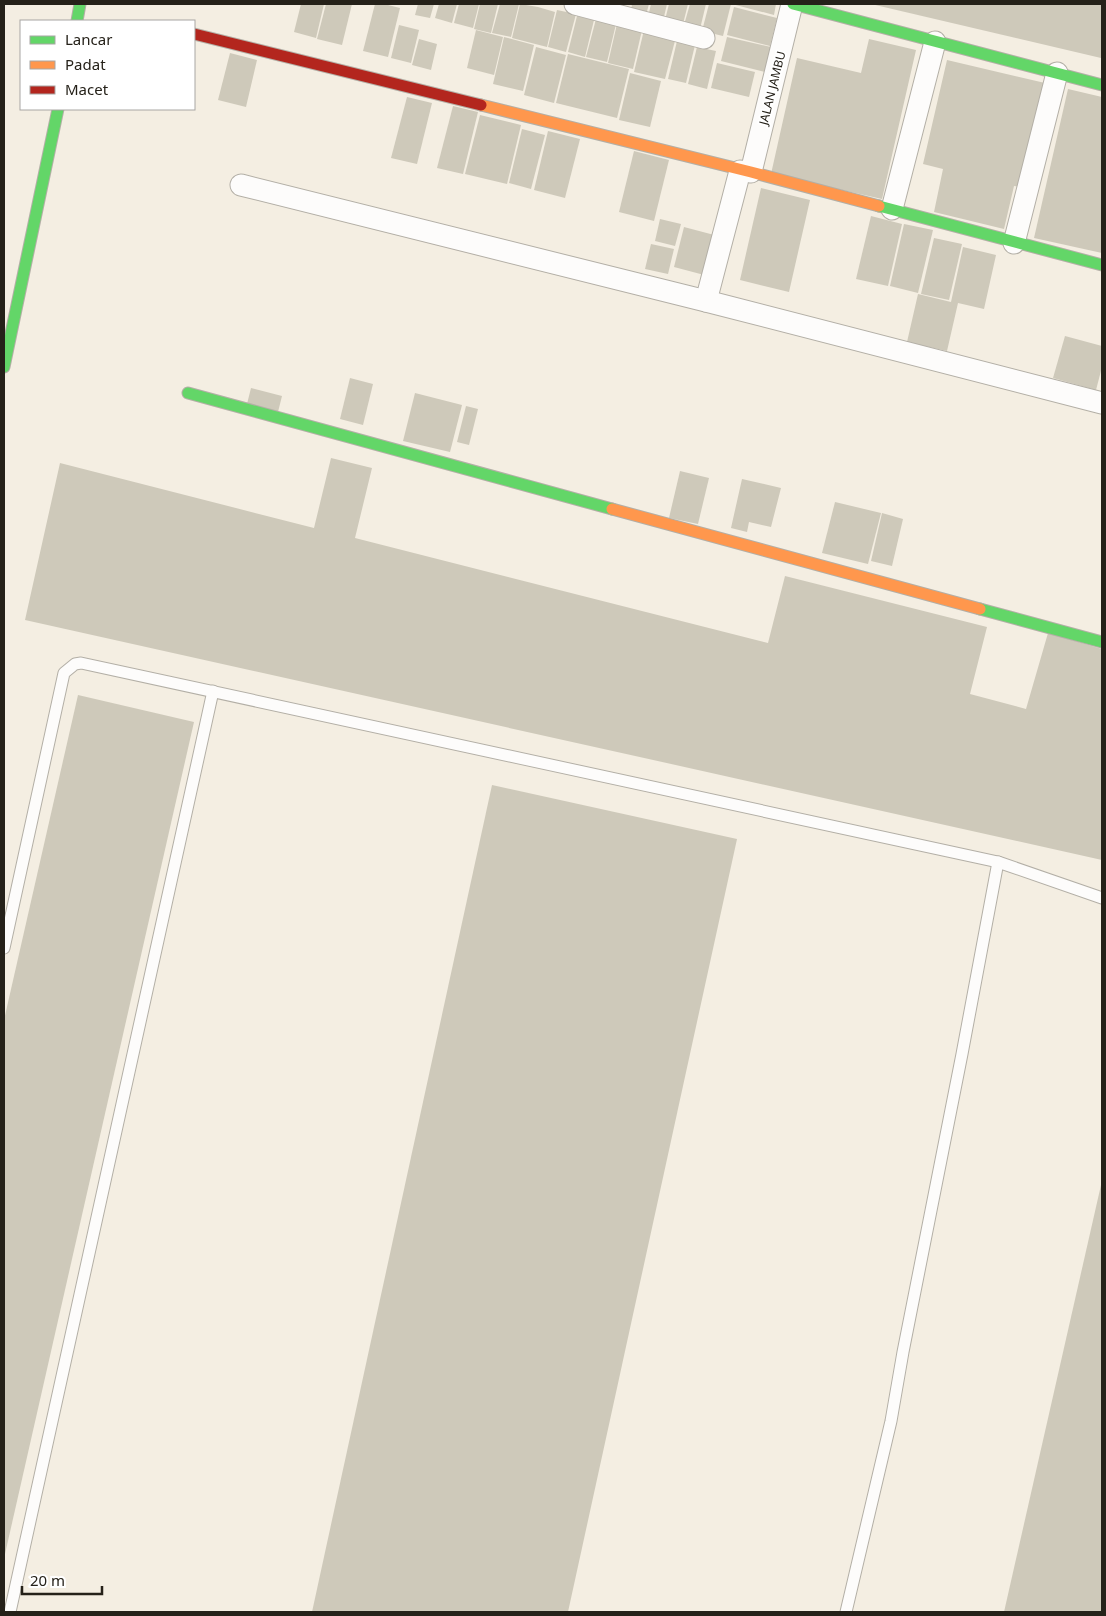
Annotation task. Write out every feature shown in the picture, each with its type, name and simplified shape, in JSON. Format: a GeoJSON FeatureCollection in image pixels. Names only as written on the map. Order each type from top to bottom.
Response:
{"type":"FeatureCollection","features":[{"type":"Feature","properties":{"kind":"street"},"geometry":{"type":"LineString","coordinates":[[76,20],[80,4]]}},
{"type":"Feature","properties":{"kind":"street"},"geometry":{"type":"LineString","coordinates":[[575,4],[704,38]]}},
{"type":"Feature","properties":{"kind":"street"},"geometry":{"type":"LineString","coordinates":[[793,4],[1102,85]]}},
{"type":"Feature","properties":{"kind":"street","name":"JALAN JAMBU"},"geometry":{"type":"LineString","coordinates":[[706,301],[746,172],[793,4]]}},
{"type":"Feature","properties":{"kind":"street"},"geometry":{"type":"LineString","coordinates":[[195,34],[450,96],[892,209],[1102,265]]}},
{"type":"Feature","properties":{"kind":"street"},"geometry":{"type":"LineString","coordinates":[[892,209],[935,42]]}},
{"type":"Feature","properties":{"kind":"street"},"geometry":{"type":"LineString","coordinates":[[1014,243],[1057,73]]}},
{"type":"Feature","properties":{"kind":"street"},"geometry":{"type":"LineString","coordinates":[[4,367],[58,110]]}},
{"type":"Feature","properties":{"kind":"street"},"geometry":{"type":"LineString","coordinates":[[241,185],[1102,402]]}},
{"type":"Feature","properties":{"kind":"street"},"geometry":{"type":"LineString","coordinates":[[188,392],[1102,642]]}},
{"type":"Feature","properties":{"kind":"lane"},"geometry":{"type":"LineString","coordinates":[[4,948],[64,673],[75,664],[90,664],[998,862],[1102,898]]}},
{"type":"Feature","properties":{"kind":"lane"},"geometry":{"type":"LineString","coordinates":[[10,1612],[213,691]]}},
{"type":"Feature","properties":{"kind":"lane"},"geometry":{"type":"LineString","coordinates":[[846,1612],[891,1421],[998,862]]}},
{"type":"Feature","properties":{"kind":"building"},"geometry":{"type":"Polygon","coordinates":[[[301,4],[324,4],[316,38],[294,32],[301,4]]]}},
{"type":"Feature","properties":{"kind":"building"},"geometry":{"type":"Polygon","coordinates":[[[326,4],[352,4],[342,45],[317,39],[326,4]]]}},
{"type":"Feature","properties":{"kind":"building"},"geometry":{"type":"Polygon","coordinates":[[[375,4],[400,8],[388,57],[363,51],[375,4]]]}},
{"type":"Feature","properties":{"kind":"building"},"geometry":{"type":"Polygon","coordinates":[[[418,4],[434,4],[430,18],[415,15],[418,4]]]}},
{"type":"Feature","properties":{"kind":"building"},"geometry":{"type":"Polygon","coordinates":[[[439,4],[457,4],[452,23],[435,18],[439,4]]]}},
{"type":"Feature","properties":{"kind":"building"},"geometry":{"type":"Polygon","coordinates":[[[459,4],[479,4],[473,28],[454,23],[459,4]]]}},
{"type":"Feature","properties":{"kind":"building"},"geometry":{"type":"Polygon","coordinates":[[[480,4],[498,4],[491,33],[474,29],[480,4]]]}},
{"type":"Feature","properties":{"kind":"building"},"geometry":{"type":"Polygon","coordinates":[[[500,4],[519,4],[511,37],[492,33],[500,4]]]}},
{"type":"Feature","properties":{"kind":"building"},"geometry":{"type":"Polygon","coordinates":[[[520,4],[555,12],[547,47],[512,38],[520,4]]]}},
{"type":"Feature","properties":{"kind":"building"},"geometry":{"type":"Polygon","coordinates":[[[632,4],[649,4],[646,15],[631,11],[632,4]]]}},
{"type":"Feature","properties":{"kind":"building"},"geometry":{"type":"Polygon","coordinates":[[[651,4],[667,4],[663,21],[648,17],[651,4]]]}},
{"type":"Feature","properties":{"kind":"building"},"geometry":{"type":"Polygon","coordinates":[[[669,4],[688,4],[683,24],[665,20],[669,4]]]}},
{"type":"Feature","properties":{"kind":"building"},"geometry":{"type":"Polygon","coordinates":[[[690,4],[706,4],[700,29],[684,25],[690,4]]]}},
{"type":"Feature","properties":{"kind":"building"},"geometry":{"type":"Polygon","coordinates":[[[709,4],[731,4],[723,36],[702,31],[709,4]]]}},
{"type":"Feature","properties":{"kind":"building"},"geometry":{"type":"Polygon","coordinates":[[[732,4],[776,4],[774,15],[732,4]]]}},
{"type":"Feature","properties":{"kind":"building"},"geometry":{"type":"Polygon","coordinates":[[[871,4],[1102,4],[1101,58],[871,4]]]}},
{"type":"Feature","properties":{"kind":"building"},"geometry":{"type":"Polygon","coordinates":[[[734,7],[777,18],[770,46],[727,35],[734,7]]]}},
{"type":"Feature","properties":{"kind":"building"},"geometry":{"type":"Polygon","coordinates":[[[557,10],[576,14],[566,52],[548,47],[557,10]]]}},
{"type":"Feature","properties":{"kind":"building"},"geometry":{"type":"Polygon","coordinates":[[[577,16],[594,20],[585,57],[568,52],[577,16]]]}},
{"type":"Feature","properties":{"kind":"building"},"geometry":{"type":"Polygon","coordinates":[[[596,19],[616,24],[607,62],[586,57],[596,19]]]}},
{"type":"Feature","properties":{"kind":"building"},"geometry":{"type":"Polygon","coordinates":[[[617,24],[642,30],[633,69],[608,63],[617,24]]]}},
{"type":"Feature","properties":{"kind":"building"},"geometry":{"type":"Polygon","coordinates":[[[399,25],[419,30],[411,63],[391,58],[399,25]]]}},
{"type":"Feature","properties":{"kind":"building"},"geometry":{"type":"Polygon","coordinates":[[[476,30],[503,37],[494,75],[467,68],[476,30]]]}},
{"type":"Feature","properties":{"kind":"building"},"geometry":{"type":"Polygon","coordinates":[[[644,30],[676,37],[665,79],[634,72],[644,30]]]}},
{"type":"Feature","properties":{"kind":"building"},"geometry":{"type":"Polygon","coordinates":[[[504,37],[534,45],[523,91],[493,84],[504,37]]]}},
{"type":"Feature","properties":{"kind":"building"},"geometry":{"type":"Polygon","coordinates":[[[727,37],[771,47],[765,72],[721,61],[727,37]]]}},
{"type":"Feature","properties":{"kind":"building"},"geometry":{"type":"Polygon","coordinates":[[[419,39],[437,44],[431,70],[412,65],[419,39]]]}},
{"type":"Feature","properties":{"kind":"building"},"geometry":{"type":"Polygon","coordinates":[[[869,39],[916,50],[882,199],[771,174],[797,58],[861,73],[869,39]]]}},
{"type":"Feature","properties":{"kind":"building"},"geometry":{"type":"Polygon","coordinates":[[[677,41],[695,45],[686,83],[668,79],[677,41]]]}},
{"type":"Feature","properties":{"kind":"building"},"geometry":{"type":"Polygon","coordinates":[[[536,47],[566,55],[554,103],[524,95],[536,47]]]}},
{"type":"Feature","properties":{"kind":"building"},"geometry":{"type":"Polygon","coordinates":[[[697,47],[716,51],[707,89],[688,84],[697,47]]]}},
{"type":"Feature","properties":{"kind":"building"},"geometry":{"type":"Polygon","coordinates":[[[230,53],[257,60],[246,107],[218,100],[230,53]]]}},
{"type":"Feature","properties":{"kind":"building"},"geometry":{"type":"Polygon","coordinates":[[[568,54],[629,69],[617,118],[556,103],[568,54]]]}},
{"type":"Feature","properties":{"kind":"building"},"geometry":{"type":"Polygon","coordinates":[[[947,60],[1045,83],[1021,187],[1014,186],[1004,229],[934,212],[943,169],[923,164],[947,60]]]}},
{"type":"Feature","properties":{"kind":"building"},"geometry":{"type":"Polygon","coordinates":[[[717,63],[755,72],[749,97],[711,88],[717,63]]]}},
{"type":"Feature","properties":{"kind":"building"},"geometry":{"type":"Polygon","coordinates":[[[630,73],[661,81],[650,127],[619,120],[630,73]]]}},
{"type":"Feature","properties":{"kind":"building"},"geometry":{"type":"Polygon","coordinates":[[[1068,89],[1102,97],[1102,253],[1034,238],[1068,89]]]}},
{"type":"Feature","properties":{"kind":"building"},"geometry":{"type":"Polygon","coordinates":[[[407,97],[432,103],[417,164],[391,158],[407,97]]]}},
{"type":"Feature","properties":{"kind":"building"},"geometry":{"type":"Polygon","coordinates":[[[453,106],[478,112],[463,174],[437,168],[453,106]]]}},
{"type":"Feature","properties":{"kind":"building"},"geometry":{"type":"Polygon","coordinates":[[[480,115],[521,125],[507,184],[465,174],[480,115]]]}},
{"type":"Feature","properties":{"kind":"building"},"geometry":{"type":"Polygon","coordinates":[[[522,129],[545,135],[531,189],[509,183],[522,129]]]}},
{"type":"Feature","properties":{"kind":"building"},"geometry":{"type":"Polygon","coordinates":[[[548,131],[580,139],[565,198],[534,190],[548,131]]]}},
{"type":"Feature","properties":{"kind":"building"},"geometry":{"type":"Polygon","coordinates":[[[634,151],[669,160],[654,221],[619,212],[634,151]]]}},
{"type":"Feature","properties":{"kind":"building"},"geometry":{"type":"Polygon","coordinates":[[[761,188],[810,200],[789,292],[740,280],[761,188]]]}},
{"type":"Feature","properties":{"kind":"building"},"geometry":{"type":"Polygon","coordinates":[[[871,216],[902,224],[888,286],[856,279],[871,216]]]}},
{"type":"Feature","properties":{"kind":"building"},"geometry":{"type":"Polygon","coordinates":[[[660,219],[681,224],[675,246],[655,241],[660,219]]]}},
{"type":"Feature","properties":{"kind":"building"},"geometry":{"type":"Polygon","coordinates":[[[904,224],[933,230],[918,293],[890,286],[904,224]]]}},
{"type":"Feature","properties":{"kind":"building"},"geometry":{"type":"Polygon","coordinates":[[[684,227],[718,236],[708,276],[674,267],[684,227]]]}},
{"type":"Feature","properties":{"kind":"building"},"geometry":{"type":"Polygon","coordinates":[[[934,238],[962,244],[949,300],[921,294],[934,238]]]}},
{"type":"Feature","properties":{"kind":"building"},"geometry":{"type":"Polygon","coordinates":[[[651,244],[674,249],[668,274],[645,269],[651,244]]]}},
{"type":"Feature","properties":{"kind":"building"},"geometry":{"type":"Polygon","coordinates":[[[963,247],[996,255],[984,309],[958,303],[947,351],[907,342],[918,294],[951,302],[963,247]]]}},
{"type":"Feature","properties":{"kind":"building"},"geometry":{"type":"Polygon","coordinates":[[[1065,336],[1102,346],[1102,367],[1096,390],[1053,378],[1065,336]]]}},
{"type":"Feature","properties":{"kind":"building"},"geometry":{"type":"Polygon","coordinates":[[[350,378],[373,384],[363,425],[340,419],[350,378]]]}},
{"type":"Feature","properties":{"kind":"building"},"geometry":{"type":"Polygon","coordinates":[[[251,388],[282,396],[278,412],[247,404],[251,388]]]}},
{"type":"Feature","properties":{"kind":"building"},"geometry":{"type":"Polygon","coordinates":[[[415,393],[462,405],[450,452],[403,441],[415,393]]]}},
{"type":"Feature","properties":{"kind":"building"},"geometry":{"type":"Polygon","coordinates":[[[466,406],[478,409],[469,445],[457,442],[466,406]]]}},
{"type":"Feature","properties":{"kind":"building"},"geometry":{"type":"Polygon","coordinates":[[[331,458],[372,468],[355,538],[768,643],[785,576],[987,627],[970,694],[1026,709],[1048,633],[1102,649],[1102,860],[25,620],[60,463],[314,528],[331,458]]]}},
{"type":"Feature","properties":{"kind":"building"},"geometry":{"type":"Polygon","coordinates":[[[680,471],[709,478],[698,524],[669,518],[680,471]]]}},
{"type":"Feature","properties":{"kind":"building"},"geometry":{"type":"Polygon","coordinates":[[[742,479],[781,488],[771,527],[749,522],[747,532],[731,528],[742,479]]]}},
{"type":"Feature","properties":{"kind":"building"},"geometry":{"type":"Polygon","coordinates":[[[835,502],[881,513],[868,564],[822,553],[835,502]]]}},
{"type":"Feature","properties":{"kind":"building"},"geometry":{"type":"Polygon","coordinates":[[[882,513],[903,519],[892,566],[871,561],[882,513]]]}},
{"type":"Feature","properties":{"kind":"building"},"geometry":{"type":"Polygon","coordinates":[[[78,695],[194,722],[5,1554],[4,1020],[78,695]]]}},
{"type":"Feature","properties":{"kind":"building"},"geometry":{"type":"Polygon","coordinates":[[[492,785],[737,839],[568,1612],[312,1612],[492,785]]]}},
{"type":"Feature","properties":{"kind":"building"},"geometry":{"type":"Polygon","coordinates":[[[1101,1185],[1102,1612],[1004,1612],[1101,1185]]]}},
{"type":"Feature","properties":{"kind":"traffic: fast"},"geometry":{"type":"LineString","coordinates":[[77,20],[80,4]]}},
{"type":"Feature","properties":{"kind":"traffic: fast"},"geometry":{"type":"LineString","coordinates":[[793,4],[1102,85]]}},
{"type":"Feature","properties":{"kind":"traffic: fast"},"geometry":{"type":"LineString","coordinates":[[4,367],[58,110]]}},
{"type":"Feature","properties":{"kind":"traffic: fast"},"geometry":{"type":"LineString","coordinates":[[879,206],[1102,265]]}},
{"type":"Feature","properties":{"kind":"traffic: fast"},"geometry":{"type":"LineString","coordinates":[[188,393],[612,509]]}},
{"type":"Feature","properties":{"kind":"traffic: fast"},"geometry":{"type":"LineString","coordinates":[[980,609],[1102,642]]}},
{"type":"Feature","properties":{"kind":"traffic: slow"},"geometry":{"type":"LineString","coordinates":[[481,105],[879,206]]}},
{"type":"Feature","properties":{"kind":"traffic: slow"},"geometry":{"type":"LineString","coordinates":[[612,509],[980,609]]}},
{"type":"Feature","properties":{"kind":"traffic: jam"},"geometry":{"type":"LineString","coordinates":[[195,34],[481,105]]}}]}
